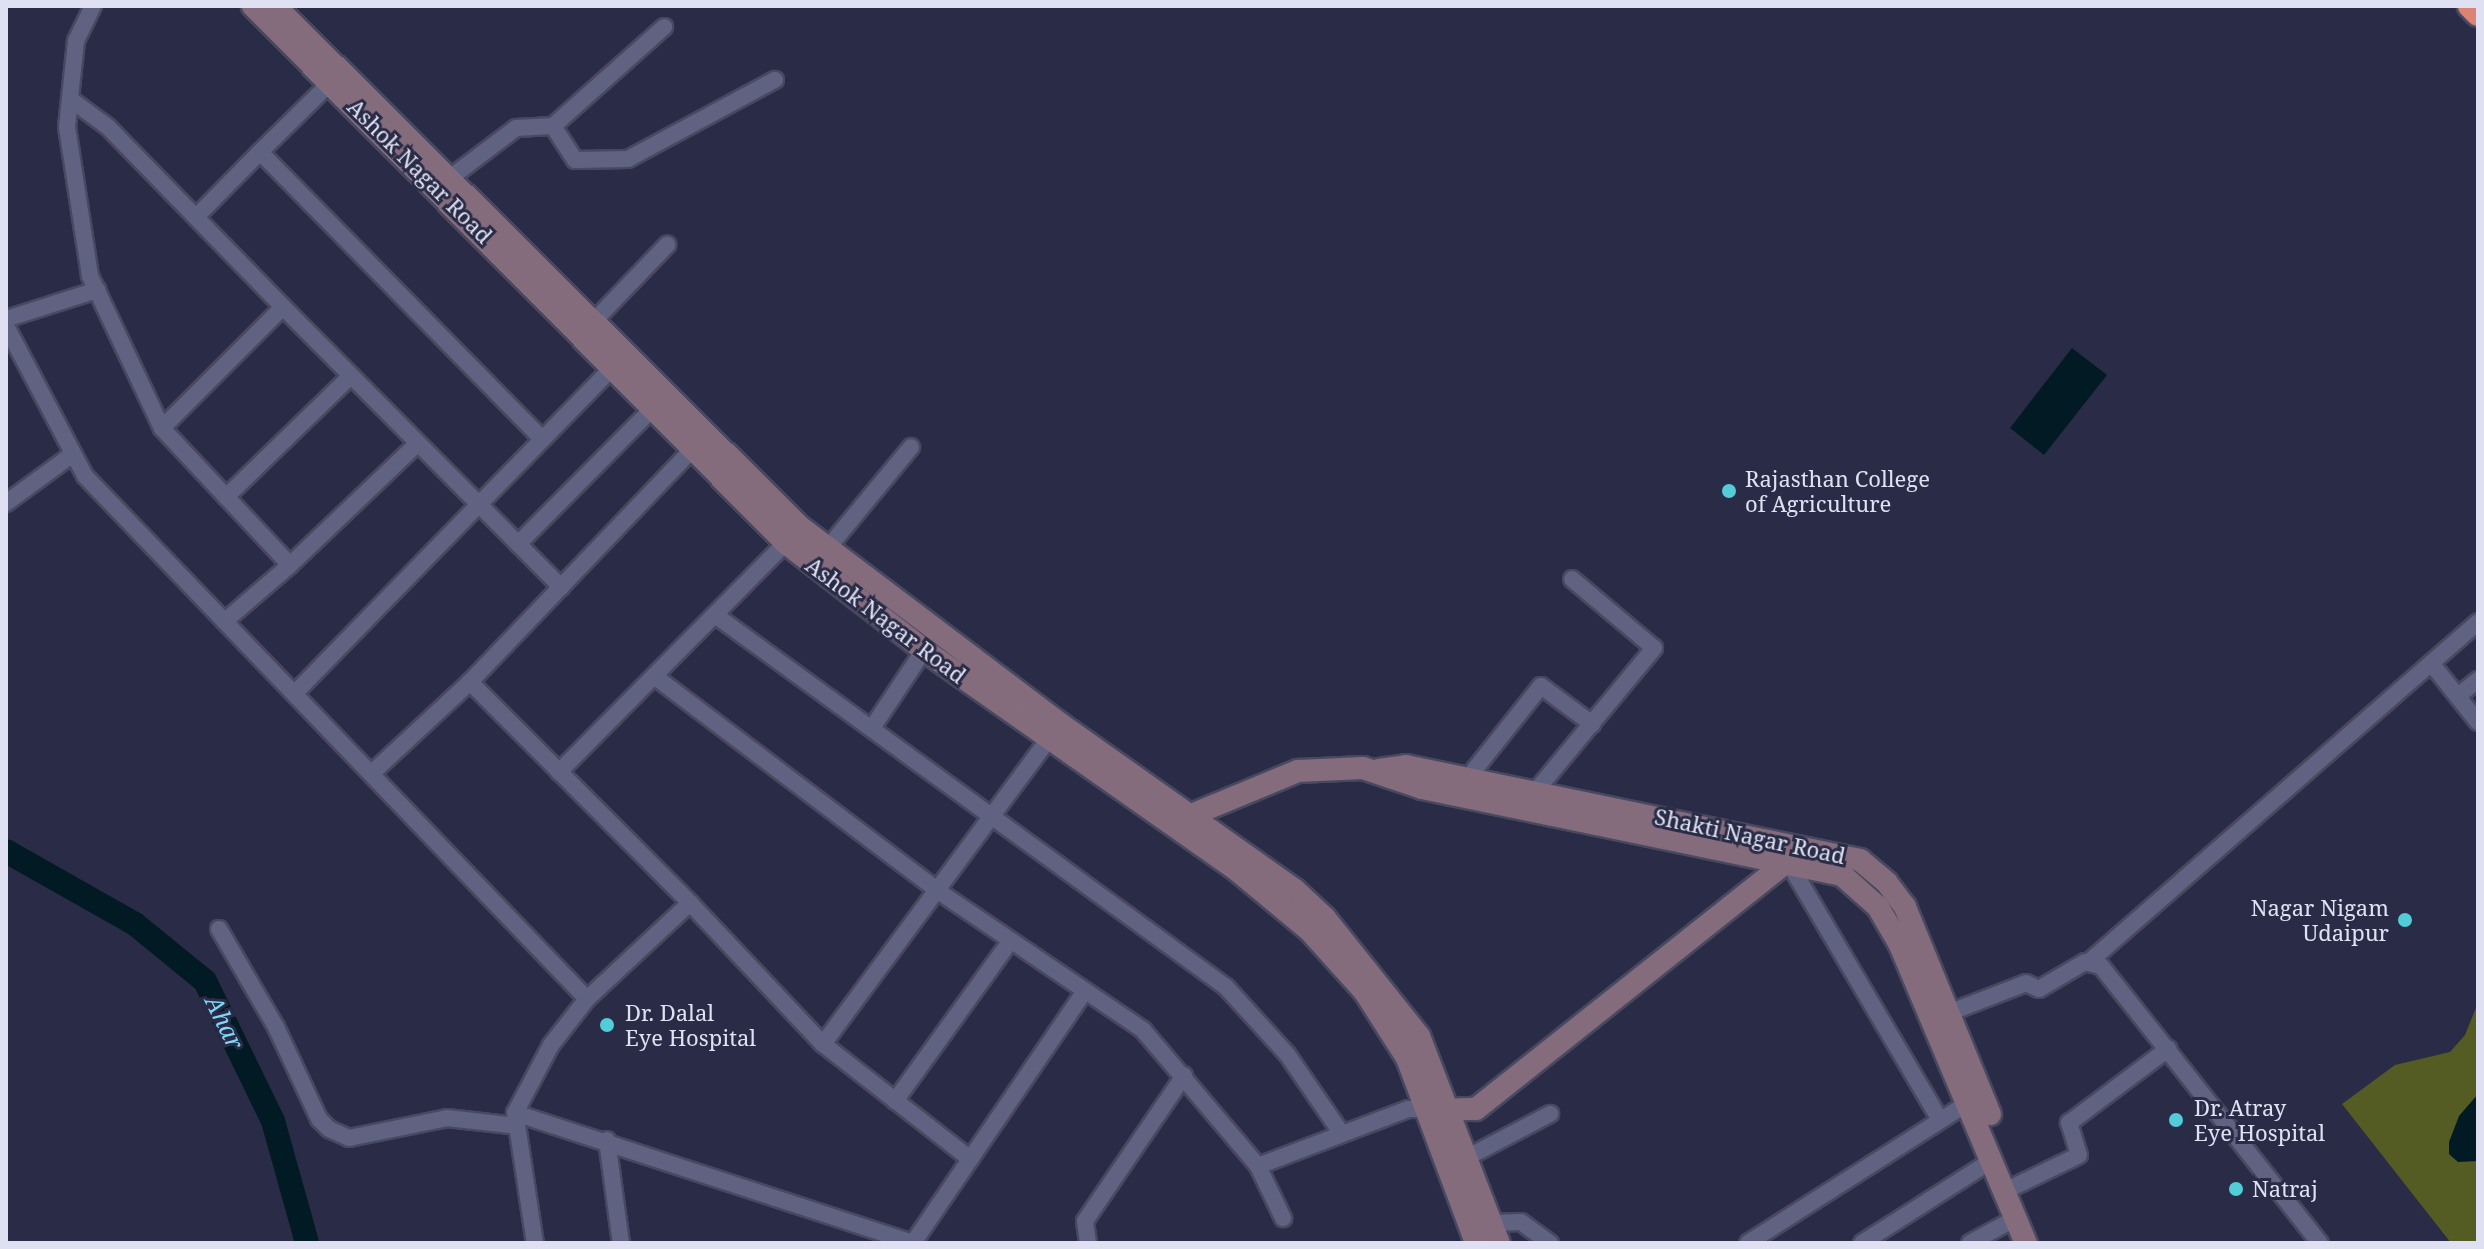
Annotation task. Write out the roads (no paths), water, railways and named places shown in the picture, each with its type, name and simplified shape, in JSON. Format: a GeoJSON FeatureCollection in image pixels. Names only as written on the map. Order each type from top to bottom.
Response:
{"type":"FeatureCollection","features":[{"type":"Feature","properties":{"kind":"highway"},"geometry":{"type":"LineString","coordinates":[[2470,6],[2478,14]]}},
{"type":"Feature","properties":{"kind":"main road","name":"Ashok Nagar Road"},"geometry":{"type":"LineString","coordinates":[[253,6],[614,366],[661,400],[693,449],[786,543],[924,650],[1048,740],[1182,819],[1278,903],[1348,972],[1397,1041],[1428,1109],[1476,1243]]}},
{"type":"Feature","properties":{"kind":"main road"},"geometry":{"type":"LineString","coordinates":[[275,6],[596,319],[661,400],[827,549],[1182,819],[1295,890],[1346,940],[1419,1036],[1452,1111],[1495,1233]]}},
{"type":"Feature","properties":{"kind":"main road","name":"Shakti Nagar Road"},"geometry":{"type":"LineString","coordinates":[[1182,819],[1298,771],[1379,770],[1409,784],[1535,792],[1781,854],[1842,875],[1878,907],[1969,1102],[2026,1243]]}},
{"type":"Feature","properties":{"kind":"main road","name":"Shakti Nagar Road"},"geometry":{"type":"LineString","coordinates":[[1469,788],[1781,854],[1852,857],[1887,883],[1905,907],[1951,1012],[2002,1146],[2004,1188]]}},
{"type":"Feature","properties":{"kind":"main road"},"geometry":{"type":"LineString","coordinates":[[1428,1109],[1476,1109],[1749,892],[1781,854]]}},
{"type":"Feature","properties":{"kind":"street"},"geometry":{"type":"LineString","coordinates":[[93,6],[76,41],[67,127],[90,276],[162,428],[290,565]]}},
{"type":"Feature","properties":{"kind":"street"},"geometry":{"type":"LineString","coordinates":[[450,178],[516,128],[553,126],[664,27]]}},
{"type":"Feature","properties":{"kind":"street"},"geometry":{"type":"LineString","coordinates":[[553,126],[575,160],[628,159],[775,80]]}},
{"type":"Feature","properties":{"kind":"street"},"geometry":{"type":"LineString","coordinates":[[196,217],[331,82]]}},
{"type":"Feature","properties":{"kind":"street"},"geometry":{"type":"LineString","coordinates":[[70,99],[108,127],[350,377],[561,587]]}},
{"type":"Feature","properties":{"kind":"street"},"geometry":{"type":"LineString","coordinates":[[260,152],[542,439]]}},
{"type":"Feature","properties":{"kind":"street"},"geometry":{"type":"LineString","coordinates":[[596,319],[667,245]]}},
{"type":"Feature","properties":{"kind":"street"},"geometry":{"type":"LineString","coordinates":[[6,319],[97,290]]}},
{"type":"Feature","properties":{"kind":"street"},"geometry":{"type":"LineString","coordinates":[[162,428],[283,307]]}},
{"type":"Feature","properties":{"kind":"street"},"geometry":{"type":"LineString","coordinates":[[6,326],[85,476],[587,999]]}},
{"type":"Feature","properties":{"kind":"street"},"geometry":{"type":"LineString","coordinates":[[295,693],[614,366]]}},
{"type":"Feature","properties":{"kind":"street"},"geometry":{"type":"LineString","coordinates":[[226,497],[350,377]]}},
{"type":"Feature","properties":{"kind":"street"},"geometry":{"type":"LineString","coordinates":[[518,544],[661,400]]}},
{"type":"Feature","properties":{"kind":"street"},"geometry":{"type":"LineString","coordinates":[[225,621],[290,565],[417,444]]}},
{"type":"Feature","properties":{"kind":"street"},"geometry":{"type":"LineString","coordinates":[[827,549],[911,447]]}},
{"type":"Feature","properties":{"kind":"street"},"geometry":{"type":"LineString","coordinates":[[372,773],[470,682],[693,449]]}},
{"type":"Feature","properties":{"kind":"street"},"geometry":{"type":"LineString","coordinates":[[6,503],[73,454]]}},
{"type":"Feature","properties":{"kind":"street"},"geometry":{"type":"LineString","coordinates":[[559,772],[786,543]]}},
{"type":"Feature","properties":{"kind":"street"},"geometry":{"type":"LineString","coordinates":[[1535,792],[1654,648],[1572,579]]}},
{"type":"Feature","properties":{"kind":"street"},"geometry":{"type":"LineString","coordinates":[[715,615],[1226,987],[1287,1054],[1342,1134]]}},
{"type":"Feature","properties":{"kind":"street"},"geometry":{"type":"LineString","coordinates":[[1951,1012],[2026,983],[2039,989],[2090,961],[2478,622]]}},
{"type":"Feature","properties":{"kind":"street"},"geometry":{"type":"LineString","coordinates":[[872,728],[924,650]]}},
{"type":"Feature","properties":{"kind":"street"},"geometry":{"type":"LineString","coordinates":[[2431,663],[2478,722]]}},
{"type":"Feature","properties":{"kind":"street"},"geometry":{"type":"LineString","coordinates":[[654,676],[938,891],[1143,1030],[1258,1166],[1283,1218]]}},
{"type":"Feature","properties":{"kind":"street"},"geometry":{"type":"LineString","coordinates":[[2458,696],[2478,680]]}},
{"type":"Feature","properties":{"kind":"street"},"geometry":{"type":"LineString","coordinates":[[470,682],[690,903],[823,1044],[970,1159]]}},
{"type":"Feature","properties":{"kind":"street"},"geometry":{"type":"LineString","coordinates":[[1469,788],[1541,686],[1592,724]]}},
{"type":"Feature","properties":{"kind":"street"},"geometry":{"type":"LineString","coordinates":[[823,1044],[1048,740]]}},
{"type":"Feature","properties":{"kind":"street"},"geometry":{"type":"LineString","coordinates":[[1781,854],[1940,1120]]}},
{"type":"Feature","properties":{"kind":"street"},"geometry":{"type":"LineString","coordinates":[[535,1243],[516,1120],[551,1045],[587,999],[690,903]]}},
{"type":"Feature","properties":{"kind":"street"},"geometry":{"type":"LineString","coordinates":[[219,929],[276,1027],[319,1119],[329,1129],[349,1138],[447,1118],[516,1120],[607,1140],[913,1243],[1085,991]]}},
{"type":"Feature","properties":{"kind":"street"},"geometry":{"type":"LineString","coordinates":[[895,1101],[1011,940]]}},
{"type":"Feature","properties":{"kind":"street"},"geometry":{"type":"LineString","coordinates":[[2090,961],[2106,971],[2320,1243]]}},
{"type":"Feature","properties":{"kind":"street"},"geometry":{"type":"LineString","coordinates":[[2004,1188],[2079,1155],[2069,1123],[2168,1049]]}},
{"type":"Feature","properties":{"kind":"street"},"geometry":{"type":"LineString","coordinates":[[1088,1243],[1085,1221],[1184,1076]]}},
{"type":"Feature","properties":{"kind":"street"},"geometry":{"type":"LineString","coordinates":[[1748,1243],[1969,1102]]}},
{"type":"Feature","properties":{"kind":"street"},"geometry":{"type":"LineString","coordinates":[[1258,1166],[1408,1109],[1428,1109]]}},
{"type":"Feature","properties":{"kind":"street"},"geometry":{"type":"LineString","coordinates":[[1468,1157],[1550,1114]]}},
{"type":"Feature","properties":{"kind":"street"},"geometry":{"type":"LineString","coordinates":[[607,1140],[621,1243]]}},
{"type":"Feature","properties":{"kind":"street"},"geometry":{"type":"LineString","coordinates":[[1862,1243],[1994,1159]]}},
{"type":"Feature","properties":{"kind":"street"},"geometry":{"type":"LineString","coordinates":[[1970,1243],[2016,1218]]}},
{"type":"Feature","properties":{"kind":"street"},"geometry":{"type":"LineString","coordinates":[[1495,1233],[1521,1222],[1550,1243]]}},
{"type":"Feature","properties":{"kind":"water"},"geometry":{"type":"Polygon","coordinates":[[[2072,348],[2107,375],[2044,455],[2010,428],[2072,348]]]}},
{"type":"Feature","properties":{"kind":"water"},"geometry":{"type":"Polygon","coordinates":[[[2478,1094],[2478,1161],[2458,1162],[2449,1154],[2449,1142],[2459,1116],[2478,1094]]]}},
{"type":"Feature","properties":{"kind":"waterway","name":"Ahar"},"geometry":{"type":"LineString","coordinates":[[6,851],[135,924],[205,981],[273,1121],[307,1243]]}},
{"type":"Feature","properties":{"kind":"place","name":"Rajasthan College of Agriculture"},"geometry":{"type":"Point","coordinates":[1729,491]}},
{"type":"Feature","properties":{"kind":"place","name":"Nagar Nigam Udaipur"},"geometry":{"type":"Point","coordinates":[2405,920]}},
{"type":"Feature","properties":{"kind":"place","name":"Dr. Dalal Eye Hospital"},"geometry":{"type":"Point","coordinates":[607,1025]}},
{"type":"Feature","properties":{"kind":"place","name":"Dr. Atray Eye Hospital"},"geometry":{"type":"Point","coordinates":[2176,1120]}},
{"type":"Feature","properties":{"kind":"place","name":"Natraj"},"geometry":{"type":"Point","coordinates":[2236,1189]}}]}
